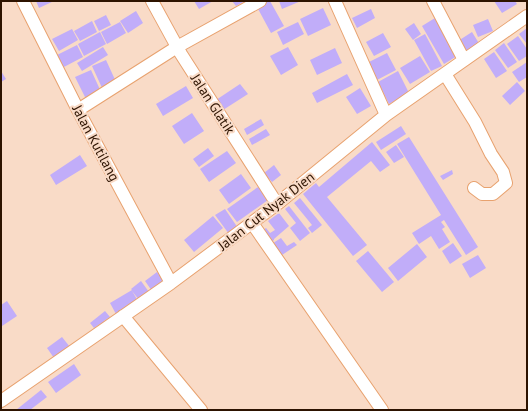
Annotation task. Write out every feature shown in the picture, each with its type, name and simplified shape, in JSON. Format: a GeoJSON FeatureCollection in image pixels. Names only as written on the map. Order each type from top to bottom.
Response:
{"type":"FeatureCollection","features":[{"type":"Feature","properties":{"kind":"street","name":"Jalan Kutilang"},"geometry":{"type":"LineString","coordinates":[[23,1],[78,110],[171,283]]}},
{"type":"Feature","properties":{"kind":"street","name":"Jalan Glatik"},"geometry":{"type":"LineString","coordinates":[[152,1],[177,47],[277,204]]}},
{"type":"Feature","properties":{"kind":"street"},"geometry":{"type":"LineString","coordinates":[[78,110],[177,47],[260,1]]}},
{"type":"Feature","properties":{"kind":"street"},"geometry":{"type":"LineString","coordinates":[[335,1],[386,115]]}},
{"type":"Feature","properties":{"kind":"street"},"geometry":{"type":"LineString","coordinates":[[434,1],[464,60]]}},
{"type":"Feature","properties":{"kind":"street","name":"Jalan Cut Nyak Dien"},"geometry":{"type":"LineString","coordinates":[[1,401],[171,283],[277,204],[386,115],[527,16]]}},
{"type":"Feature","properties":{"kind":"street"},"geometry":{"type":"LineString","coordinates":[[445,74],[475,122],[503,172],[506,183],[493,194],[482,194],[474,188]]}},
{"type":"Feature","properties":{"kind":"street"},"geometry":{"type":"LineString","coordinates":[[252,223],[382,410]]}},
{"type":"Feature","properties":{"kind":"street"},"geometry":{"type":"LineString","coordinates":[[123,316],[201,410]]}},
{"type":"Feature","properties":{"kind":"building"},"geometry":{"type":"Polygon","coordinates":[[[36,1],[54,1],[39,8],[36,1]]]}},
{"type":"Feature","properties":{"kind":"building"},"geometry":{"type":"Polygon","coordinates":[[[194,1],[213,1],[199,9],[194,1]]]}},
{"type":"Feature","properties":{"kind":"building"},"geometry":{"type":"Polygon","coordinates":[[[232,1],[245,1],[236,6],[232,1]]]}},
{"type":"Feature","properties":{"kind":"building"},"geometry":{"type":"Polygon","coordinates":[[[270,1],[284,26],[271,33],[257,7],[270,1]]]}},
{"type":"Feature","properties":{"kind":"building"},"geometry":{"type":"Polygon","coordinates":[[[279,1],[301,1],[282,9],[279,1]]]}},
{"type":"Feature","properties":{"kind":"building"},"geometry":{"type":"Polygon","coordinates":[[[494,1],[515,1],[517,4],[502,13],[494,1]]]}},
{"type":"Feature","properties":{"kind":"building"},"geometry":{"type":"Polygon","coordinates":[[[323,8],[331,25],[308,36],[300,19],[323,8]]]}},
{"type":"Feature","properties":{"kind":"building"},"geometry":{"type":"Polygon","coordinates":[[[371,9],[375,18],[357,28],[352,18],[371,9]]]}},
{"type":"Feature","properties":{"kind":"building"},"geometry":{"type":"Polygon","coordinates":[[[136,11],[143,23],[128,33],[120,21],[136,11]]]}},
{"type":"Feature","properties":{"kind":"building"},"geometry":{"type":"Polygon","coordinates":[[[106,15],[111,25],[99,31],[94,21],[106,15]]]}},
{"type":"Feature","properties":{"kind":"building"},"geometry":{"type":"Polygon","coordinates":[[[435,18],[457,56],[444,64],[422,26],[435,18]]]}},
{"type":"Feature","properties":{"kind":"building"},"geometry":{"type":"Polygon","coordinates":[[[488,19],[493,31],[478,37],[473,25],[488,19]]]}},
{"type":"Feature","properties":{"kind":"building"},"geometry":{"type":"Polygon","coordinates":[[[92,21],[97,32],[80,41],[74,31],[92,21]]]}},
{"type":"Feature","properties":{"kind":"building"},"geometry":{"type":"Polygon","coordinates":[[[120,22],[126,33],[107,44],[101,32],[120,22]]]}},
{"type":"Feature","properties":{"kind":"building"},"geometry":{"type":"Polygon","coordinates":[[[298,22],[304,34],[283,45],[277,32],[298,22]]]}},
{"type":"Feature","properties":{"kind":"building"},"geometry":{"type":"Polygon","coordinates":[[[414,23],[421,34],[413,40],[405,29],[414,23]]]}},
{"type":"Feature","properties":{"kind":"building"},"geometry":{"type":"Polygon","coordinates":[[[527,28],[527,44],[519,34],[527,28]]]}},
{"type":"Feature","properties":{"kind":"building"},"geometry":{"type":"Polygon","coordinates":[[[72,29],[78,40],[59,51],[52,39],[72,29]]]}},
{"type":"Feature","properties":{"kind":"building"},"geometry":{"type":"Polygon","coordinates":[[[100,32],[106,44],[84,56],[78,44],[100,32]]]}},
{"type":"Feature","properties":{"kind":"building"},"geometry":{"type":"Polygon","coordinates":[[[472,32],[480,45],[467,54],[458,41],[472,32]]]}},
{"type":"Feature","properties":{"kind":"building"},"geometry":{"type":"Polygon","coordinates":[[[383,33],[391,47],[374,56],[366,42],[383,33]]]}},
{"type":"Feature","properties":{"kind":"building"},"geometry":{"type":"Polygon","coordinates":[[[425,34],[442,66],[431,71],[414,40],[425,34]]]}},
{"type":"Feature","properties":{"kind":"building"},"geometry":{"type":"Polygon","coordinates":[[[518,36],[527,49],[527,56],[519,61],[507,44],[518,36]]]}},
{"type":"Feature","properties":{"kind":"building"},"geometry":{"type":"Polygon","coordinates":[[[504,43],[517,62],[508,68],[495,50],[504,43]]]}},
{"type":"Feature","properties":{"kind":"building"},"geometry":{"type":"Polygon","coordinates":[[[77,45],[83,57],[62,68],[55,56],[77,45]]]}},
{"type":"Feature","properties":{"kind":"building"},"geometry":{"type":"Polygon","coordinates":[[[103,47],[108,55],[82,71],[77,63],[103,47]]]}},
{"type":"Feature","properties":{"kind":"building"},"geometry":{"type":"Polygon","coordinates":[[[288,47],[298,65],[281,75],[270,56],[288,47]]]}},
{"type":"Feature","properties":{"kind":"building"},"geometry":{"type":"Polygon","coordinates":[[[335,48],[342,63],[317,75],[310,60],[335,48]]]}},
{"type":"Feature","properties":{"kind":"building"},"geometry":{"type":"Polygon","coordinates":[[[494,52],[507,71],[496,78],[484,59],[494,52]]]}},
{"type":"Feature","properties":{"kind":"building"},"geometry":{"type":"Polygon","coordinates":[[[387,53],[396,70],[377,80],[367,63],[387,53]]]}},
{"type":"Feature","properties":{"kind":"building"},"geometry":{"type":"Polygon","coordinates":[[[420,56],[430,72],[410,84],[400,68],[420,56]]]}},
{"type":"Feature","properties":{"kind":"building"},"geometry":{"type":"Polygon","coordinates":[[[106,60],[117,84],[103,90],[92,66],[106,60]]]}},
{"type":"Feature","properties":{"kind":"building"},"geometry":{"type":"Polygon","coordinates":[[[527,62],[527,77],[519,82],[512,72],[527,62]]]}},
{"type":"Feature","properties":{"kind":"building"},"geometry":{"type":"Polygon","coordinates":[[[91,70],[102,94],[87,101],[75,77],[91,70]]]}},
{"type":"Feature","properties":{"kind":"building"},"geometry":{"type":"Polygon","coordinates":[[[1,71],[6,79],[1,82],[1,71]]]}},
{"type":"Feature","properties":{"kind":"building"},"geometry":{"type":"Polygon","coordinates":[[[398,71],[409,93],[389,104],[378,82],[398,71]]]}},
{"type":"Feature","properties":{"kind":"building"},"geometry":{"type":"Polygon","coordinates":[[[347,74],[353,85],[317,103],[312,93],[347,74]]]}},
{"type":"Feature","properties":{"kind":"building"},"geometry":{"type":"Polygon","coordinates":[[[517,82],[525,91],[510,105],[502,96],[517,82]]]}},
{"type":"Feature","properties":{"kind":"building"},"geometry":{"type":"Polygon","coordinates":[[[240,84],[248,94],[223,110],[216,100],[240,84]]]}},
{"type":"Feature","properties":{"kind":"building"},"geometry":{"type":"Polygon","coordinates":[[[186,86],[193,98],[163,116],[156,104],[186,86]]]}},
{"type":"Feature","properties":{"kind":"building"},"geometry":{"type":"Polygon","coordinates":[[[360,88],[371,106],[357,114],[346,97],[360,88]]]}},
{"type":"Feature","properties":{"kind":"building"},"geometry":{"type":"Polygon","coordinates":[[[192,113],[204,131],[184,144],[172,126],[192,113]]]}},
{"type":"Feature","properties":{"kind":"building"},"geometry":{"type":"Polygon","coordinates":[[[261,119],[264,125],[247,135],[244,129],[261,119]]]}},
{"type":"Feature","properties":{"kind":"building"},"geometry":{"type":"Polygon","coordinates":[[[401,126],[406,134],[381,150],[376,142],[401,126]]]}},
{"type":"Feature","properties":{"kind":"building"},"geometry":{"type":"Polygon","coordinates":[[[266,129],[270,135],[252,145],[249,139],[266,129]]]}},
{"type":"Feature","properties":{"kind":"building"},"geometry":{"type":"Polygon","coordinates":[[[409,137],[478,247],[466,255],[444,220],[441,222],[445,227],[442,229],[450,242],[439,249],[431,236],[419,244],[412,233],[441,215],[397,144],[409,137]]]}},
{"type":"Feature","properties":{"kind":"building"},"geometry":{"type":"Polygon","coordinates":[[[372,142],[390,165],[380,172],[371,161],[327,197],[367,245],[353,256],[303,194],[316,183],[319,187],[372,142]]]}},
{"type":"Feature","properties":{"kind":"building"},"geometry":{"type":"Polygon","coordinates":[[[396,145],[404,157],[394,163],[386,152],[396,145]]]}},
{"type":"Feature","properties":{"kind":"building"},"geometry":{"type":"Polygon","coordinates":[[[208,148],[214,156],[199,167],[193,159],[208,148]]]}},
{"type":"Feature","properties":{"kind":"building"},"geometry":{"type":"Polygon","coordinates":[[[227,151],[236,163],[209,182],[200,169],[227,151]]]}},
{"type":"Feature","properties":{"kind":"building"},"geometry":{"type":"Polygon","coordinates":[[[80,155],[87,166],[56,185],[50,175],[80,155]]]}},
{"type":"Feature","properties":{"kind":"building"},"geometry":{"type":"Polygon","coordinates":[[[274,165],[281,175],[272,182],[264,173],[274,165]]]}},
{"type":"Feature","properties":{"kind":"building"},"geometry":{"type":"Polygon","coordinates":[[[452,170],[453,174],[443,180],[440,176],[452,170]]]}},
{"type":"Feature","properties":{"kind":"building"},"geometry":{"type":"Polygon","coordinates":[[[241,174],[251,188],[229,204],[219,190],[241,174]]]}},
{"type":"Feature","properties":{"kind":"building"},"geometry":{"type":"Polygon","coordinates":[[[258,187],[268,200],[237,222],[227,209],[258,187]]]}},
{"type":"Feature","properties":{"kind":"building"},"geometry":{"type":"Polygon","coordinates":[[[300,198],[322,225],[312,233],[308,228],[312,225],[294,203],[300,198]]]}},
{"type":"Feature","properties":{"kind":"building"},"geometry":{"type":"Polygon","coordinates":[[[289,206],[310,233],[300,241],[290,228],[296,223],[285,209],[289,206]]]}},
{"type":"Feature","properties":{"kind":"building"},"geometry":{"type":"Polygon","coordinates":[[[225,209],[238,228],[229,234],[215,215],[225,209]]]}},
{"type":"Feature","properties":{"kind":"building"},"geometry":{"type":"Polygon","coordinates":[[[279,213],[289,226],[269,244],[260,232],[266,228],[270,233],[275,230],[268,221],[279,213]]]}},
{"type":"Feature","properties":{"kind":"building"},"geometry":{"type":"Polygon","coordinates":[[[213,216],[223,228],[194,252],[184,240],[213,216]]]}},
{"type":"Feature","properties":{"kind":"building"},"geometry":{"type":"Polygon","coordinates":[[[281,238],[287,246],[294,242],[297,245],[279,257],[270,245],[281,238]]]}},
{"type":"Feature","properties":{"kind":"building"},"geometry":{"type":"Polygon","coordinates":[[[453,243],[462,256],[450,264],[442,251],[453,243]]]}},
{"type":"Feature","properties":{"kind":"building"},"geometry":{"type":"Polygon","coordinates":[[[417,244],[427,257],[398,281],[388,268],[417,244]]]}},
{"type":"Feature","properties":{"kind":"building"},"geometry":{"type":"Polygon","coordinates":[[[368,251],[394,282],[382,292],[356,261],[368,251]]]}},
{"type":"Feature","properties":{"kind":"building"},"geometry":{"type":"Polygon","coordinates":[[[478,255],[486,268],[470,278],[462,264],[478,255]]]}},
{"type":"Feature","properties":{"kind":"building"},"geometry":{"type":"Polygon","coordinates":[[[157,272],[164,281],[152,291],[145,281],[157,272]]]}},
{"type":"Feature","properties":{"kind":"building"},"geometry":{"type":"Polygon","coordinates":[[[141,281],[149,292],[139,300],[132,291],[138,301],[116,314],[110,303],[132,290],[131,289],[141,281]]]}},
{"type":"Feature","properties":{"kind":"building"},"geometry":{"type":"Polygon","coordinates":[[[7,301],[17,316],[2,326],[1,305],[7,301]]]}},
{"type":"Feature","properties":{"kind":"building"},"geometry":{"type":"Polygon","coordinates":[[[105,311],[110,317],[104,321],[107,324],[102,327],[100,324],[94,328],[90,323],[105,311]]]}},
{"type":"Feature","properties":{"kind":"building"},"geometry":{"type":"Polygon","coordinates":[[[62,337],[70,347],[54,358],[47,348],[62,337]]]}},
{"type":"Feature","properties":{"kind":"building"},"geometry":{"type":"Polygon","coordinates":[[[74,364],[81,375],[56,393],[48,382],[74,364]]]}},
{"type":"Feature","properties":{"kind":"building"},"geometry":{"type":"Polygon","coordinates":[[[41,390],[47,397],[30,410],[16,410],[41,390]]]}}]}
